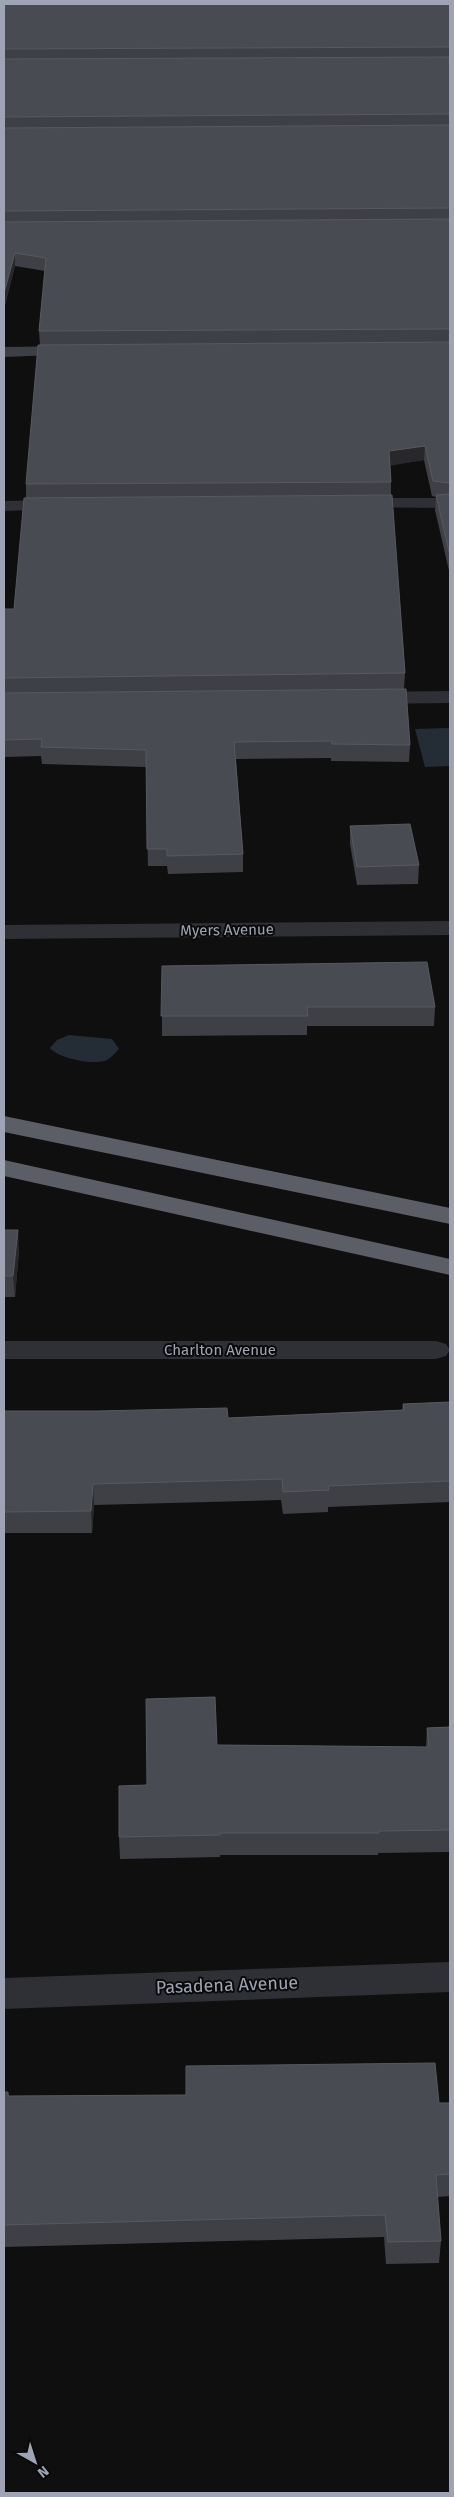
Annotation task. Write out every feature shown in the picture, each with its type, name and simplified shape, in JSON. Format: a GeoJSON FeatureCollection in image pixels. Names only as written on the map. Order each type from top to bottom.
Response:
{"type":"FeatureCollection","features":[{"type":"Feature","properties":{"kind":"highway"},"geometry":{"type":"LineString","coordinates":[[4,1124],[450,1216]]}},
{"type":"Feature","properties":{"kind":"highway"},"geometry":{"type":"LineString","coordinates":[[4,1168],[450,1267]]}},
{"type":"Feature","properties":{"kind":"street"},"geometry":{"type":"LineString","coordinates":[[4,352],[93,351]]}},
{"type":"Feature","properties":{"kind":"street"},"geometry":{"type":"LineString","coordinates":[[341,504],[450,503]]}},
{"type":"Feature","properties":{"kind":"street"},"geometry":{"type":"LineString","coordinates":[[4,506],[73,505]]}},
{"type":"Feature","properties":{"kind":"street"},"geometry":{"type":"LineString","coordinates":[[351,698],[450,697]]}},
{"type":"Feature","properties":{"kind":"street","name":"Myers Avenue"},"geometry":{"type":"LineString","coordinates":[[4,932],[450,928]]}},
{"type":"Feature","properties":{"kind":"street","name":"Charlton Avenue"},"geometry":{"type":"LineString","coordinates":[[4,1350],[436,1350]]}},
{"type":"Feature","properties":{"kind":"street","name":"Pasadena Avenue"},"geometry":{"type":"LineString","coordinates":[[4,1994],[450,1977]]}},
{"type":"Feature","properties":{"kind":"shaded area"},"geometry":{"type":"Polygon","coordinates":[[[450,728],[450,766],[425,767],[415,729],[450,728]]]}},
{"type":"Feature","properties":{"kind":"shaded area"},"geometry":{"type":"Polygon","coordinates":[[[69,1035],[112,1039],[119,1049],[107,1060],[94,1062],[68,1058],[54,1052],[50,1048],[57,1040],[69,1035]]]}},
{"type":"Feature","properties":{"kind":"building"},"geometry":{"type":"Polygon","coordinates":[[[4,4],[450,4],[450,47],[4,49],[4,4]]]}},
{"type":"Feature","properties":{"kind":"building"},"geometry":{"type":"Polygon","coordinates":[[[450,57],[450,114],[4,117],[4,59],[450,57]]]}},
{"type":"Feature","properties":{"kind":"building"},"geometry":{"type":"Polygon","coordinates":[[[450,125],[450,208],[4,211],[4,128],[450,125]]]}},
{"type":"Feature","properties":{"kind":"building"},"geometry":{"type":"Polygon","coordinates":[[[450,219],[450,329],[39,331],[46,258],[15,253],[4,293],[4,222],[450,219]]]}},
{"type":"Feature","properties":{"kind":"building"},"geometry":{"type":"Polygon","coordinates":[[[450,342],[450,483],[433,481],[425,446],[389,451],[391,482],[26,484],[38,345],[450,342]]]}},
{"type":"Feature","properties":{"kind":"building"},"geometry":{"type":"Polygon","coordinates":[[[450,494],[450,556],[436,495],[450,494]]]}},
{"type":"Feature","properties":{"kind":"building"},"geometry":{"type":"Polygon","coordinates":[[[392,495],[405,673],[4,678],[4,609],[14,609],[24,498],[392,495]]]}},
{"type":"Feature","properties":{"kind":"building"},"geometry":{"type":"Polygon","coordinates":[[[406,689],[410,745],[332,744],[332,741],[234,742],[243,854],[167,856],[167,849],[147,849],[146,750],[41,747],[42,739],[4,740],[4,693],[406,689]]]}},
{"type":"Feature","properties":{"kind":"building"},"geometry":{"type":"Polygon","coordinates":[[[410,824],[419,865],[357,867],[350,826],[410,824]]]}},
{"type":"Feature","properties":{"kind":"building"},"geometry":{"type":"Polygon","coordinates":[[[427,962],[435,1007],[307,1007],[308,1016],[161,1016],[162,966],[427,962]]]}},
{"type":"Feature","properties":{"kind":"building"},"geometry":{"type":"Polygon","coordinates":[[[4,1230],[18,1230],[13,1276],[4,1276],[4,1230]]]}},
{"type":"Feature","properties":{"kind":"building"},"geometry":{"type":"Polygon","coordinates":[[[450,1402],[450,1481],[328,1486],[329,1490],[283,1492],[282,1479],[93,1484],[91,1511],[4,1512],[4,1411],[227,1408],[228,1418],[404,1410],[403,1404],[450,1402]]]}},
{"type":"Feature","properties":{"kind":"building"},"geometry":{"type":"Polygon","coordinates":[[[215,1697],[217,1745],[429,1747],[427,1728],[450,1727],[450,1830],[379,1831],[379,1833],[220,1833],[220,1835],[119,1837],[119,1786],[147,1785],[146,1699],[215,1697]]]}},
{"type":"Feature","properties":{"kind":"building"},"geometry":{"type":"Polygon","coordinates":[[[435,2063],[439,2103],[450,2103],[450,2174],[436,2175],[441,2241],[388,2242],[385,2215],[4,2225],[4,2092],[8,2092],[8,2096],[186,2095],[186,2066],[435,2063]]]}}]}
